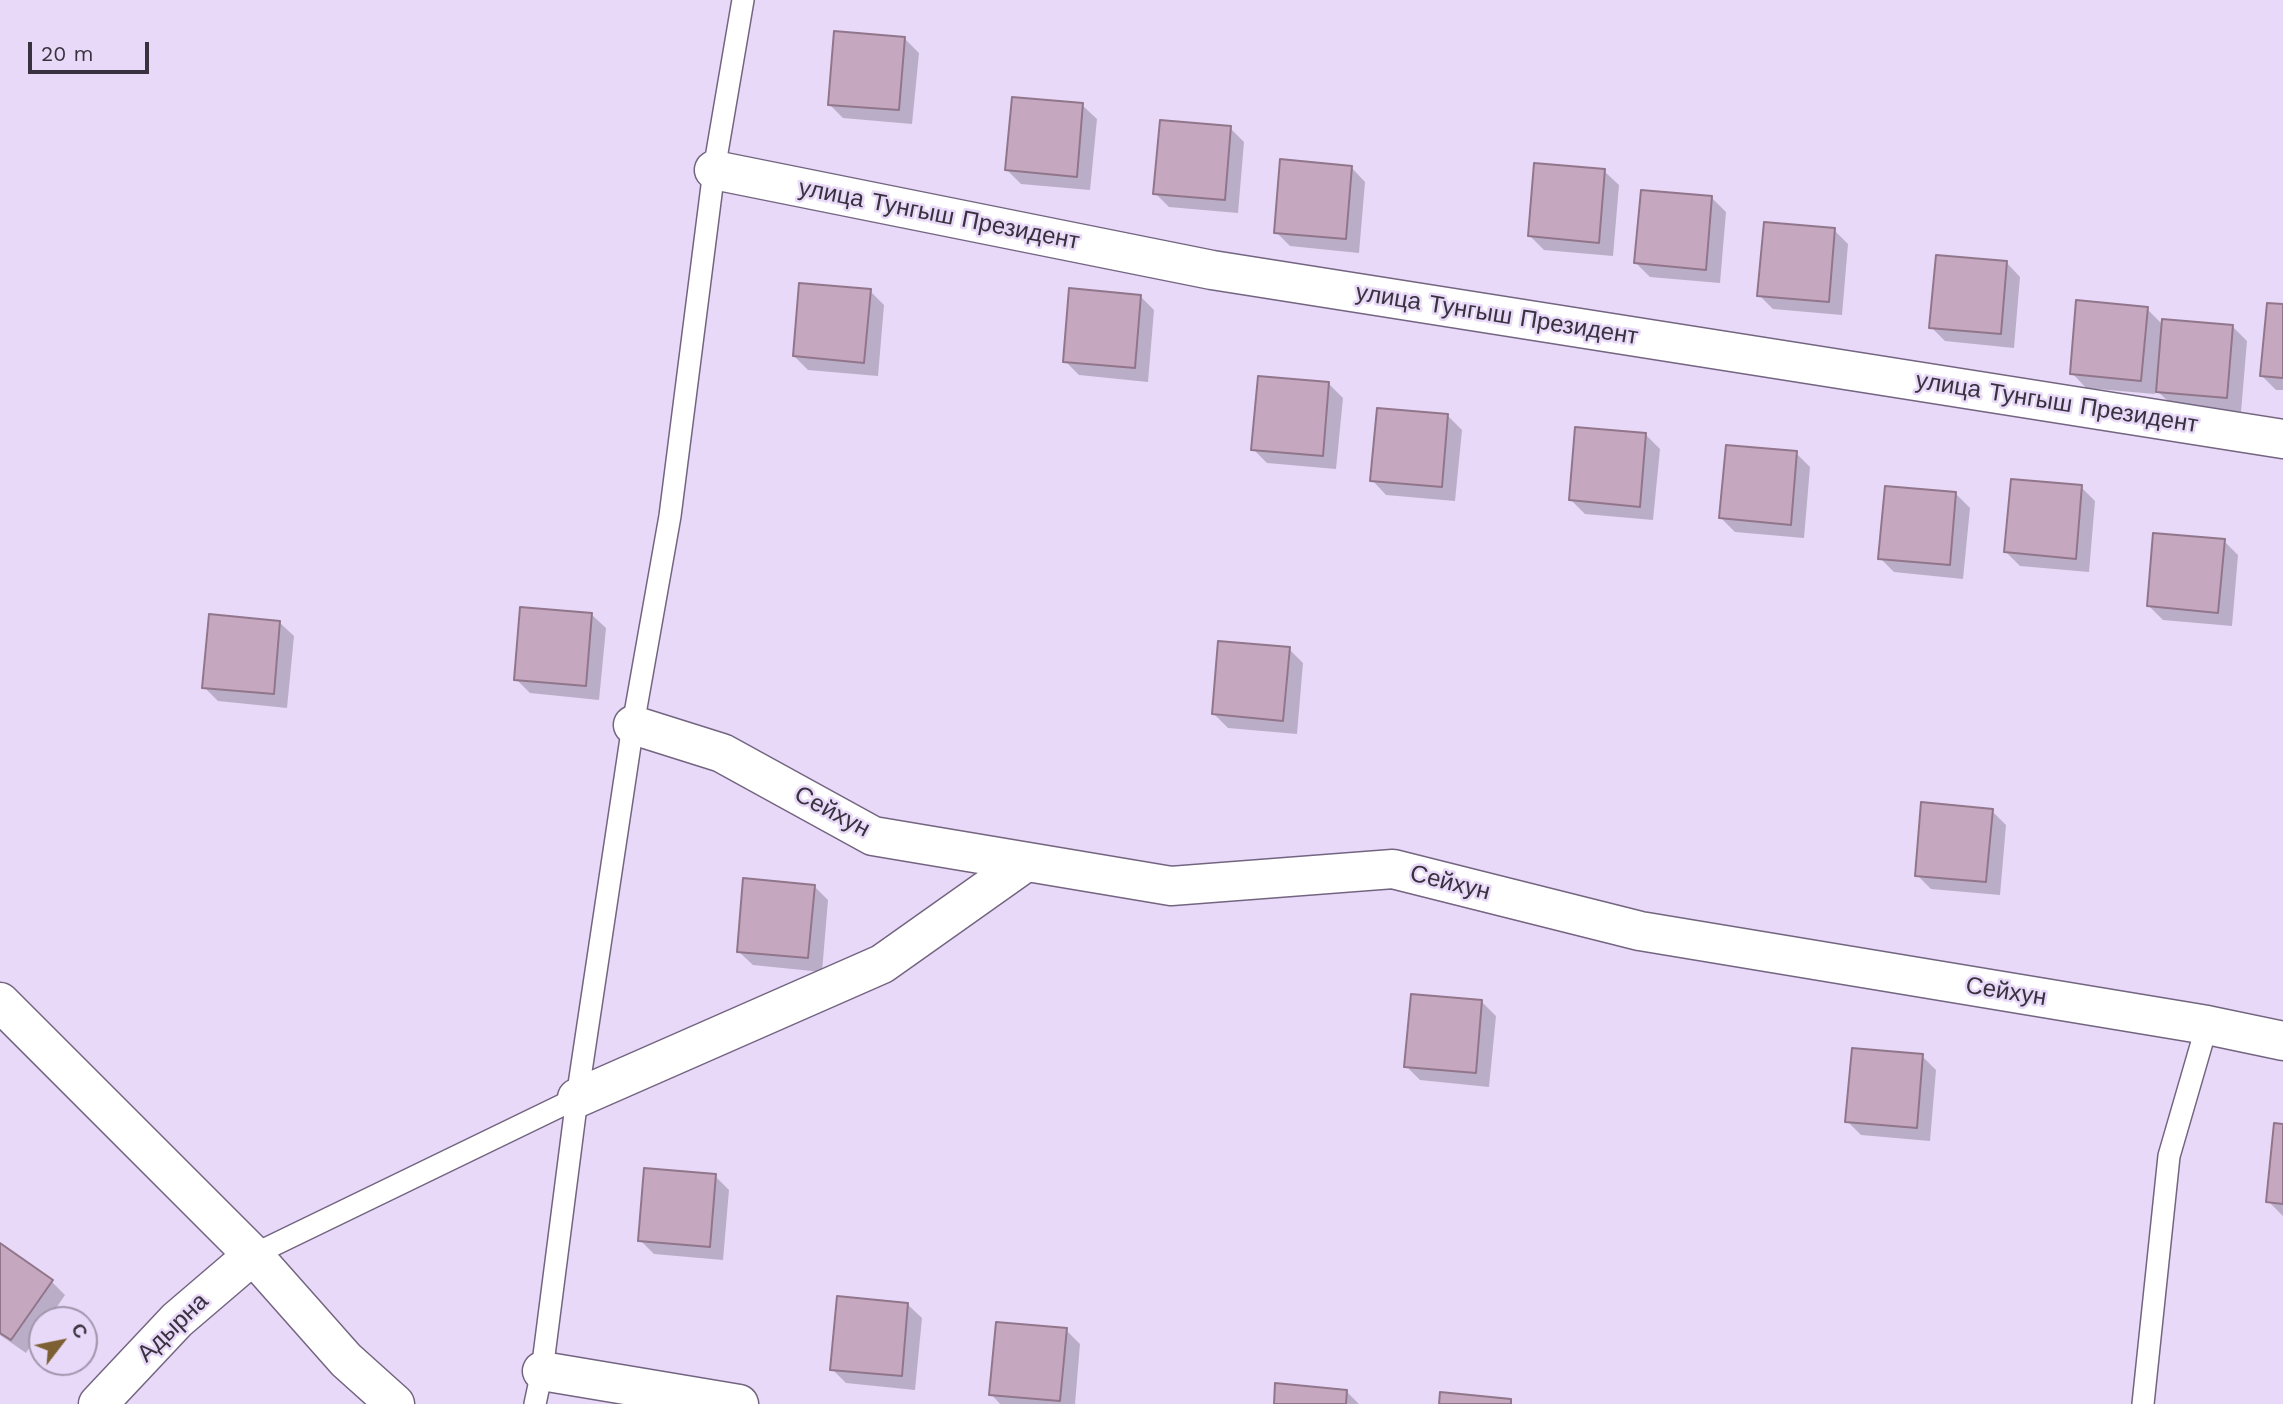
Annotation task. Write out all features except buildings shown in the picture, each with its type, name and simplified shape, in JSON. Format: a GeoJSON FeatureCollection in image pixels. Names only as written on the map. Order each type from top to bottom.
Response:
{"type":"FeatureCollection","features":[{"type":"Feature","properties":{"kind":"street","name":"улица Тунгыш Президент"},"geometry":{"type":"LineString","coordinates":[[714,170],[1212,270],[2283,439]]}},
{"type":"Feature","properties":{"kind":"street","name":"Сейхун"},"geometry":{"type":"LineString","coordinates":[[633,725],[722,753],[873,836],[1171,886],[1393,869],[1640,932],[2207,1025],[2283,1041]]}},
{"type":"Feature","properties":{"kind":"street"},"geometry":{"type":"LineString","coordinates":[[577,1098],[882,964],[1026,862]]}},
{"type":"Feature","properties":{"kind":"street"},"geometry":{"type":"LineString","coordinates":[[0,1002],[253,1255],[346,1360],[395,1404]]}},
{"type":"Feature","properties":{"kind":"street","name":"Адырна"},"geometry":{"type":"LineString","coordinates":[[98,1404],[177,1320],[253,1255]]}},
{"type":"Feature","properties":{"kind":"street"},"geometry":{"type":"LineString","coordinates":[[538,1387],[739,1404]]}},
{"type":"Feature","properties":{"kind":"lane"},"geometry":{"type":"LineString","coordinates":[[538,1387],[577,1098],[633,725],[670,516],[714,170],[743,0]]}},
{"type":"Feature","properties":{"kind":"lane"},"geometry":{"type":"LineString","coordinates":[[2143,1404],[2169,1156],[2207,1025]]}},
{"type":"Feature","properties":{"kind":"lane"},"geometry":{"type":"LineString","coordinates":[[253,1255],[577,1098]]}}]}
